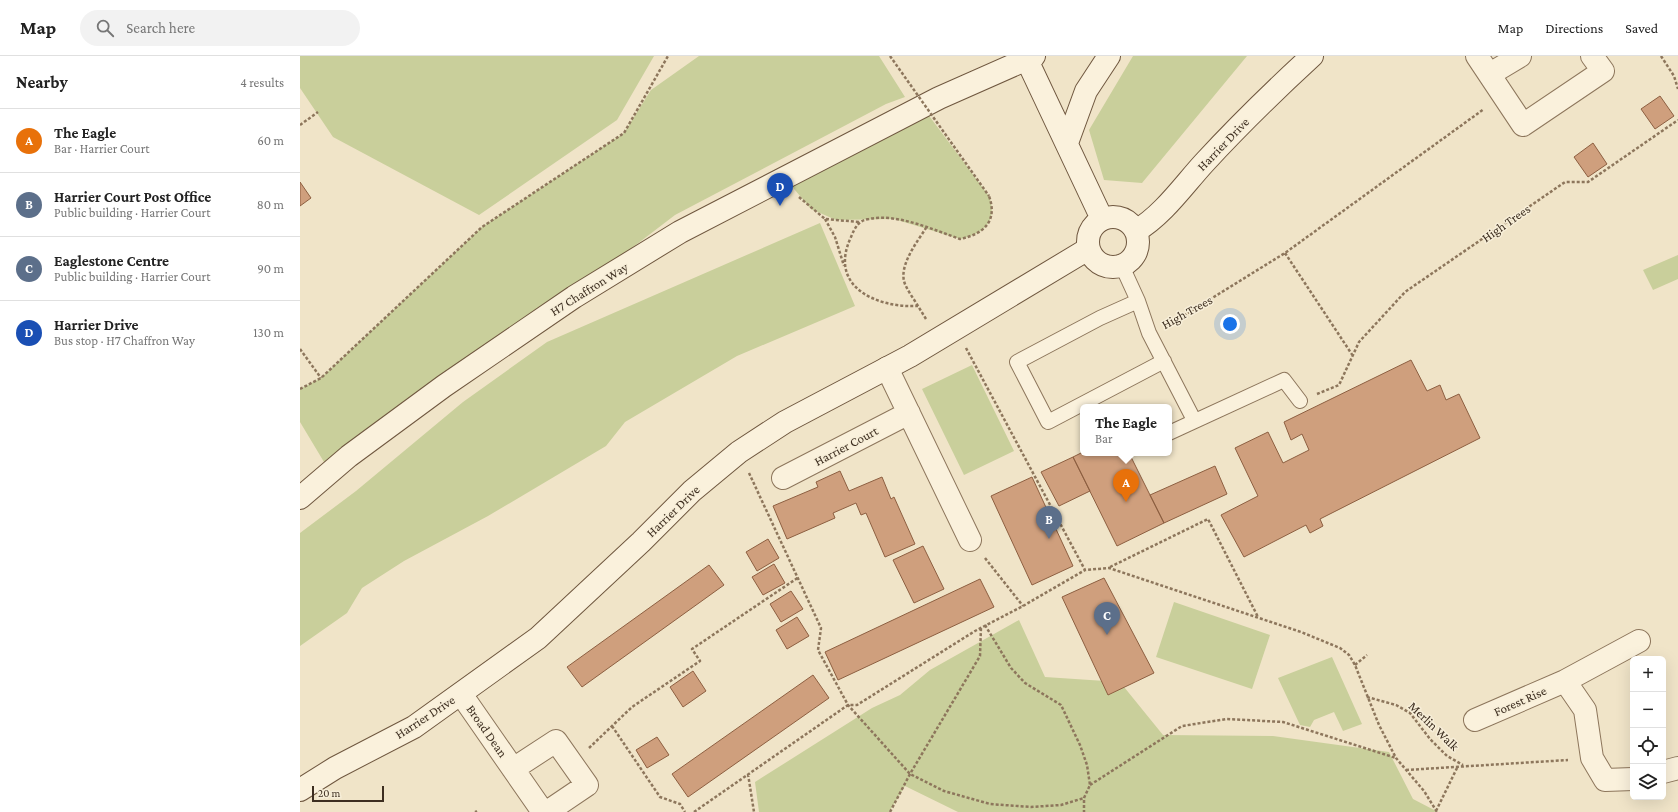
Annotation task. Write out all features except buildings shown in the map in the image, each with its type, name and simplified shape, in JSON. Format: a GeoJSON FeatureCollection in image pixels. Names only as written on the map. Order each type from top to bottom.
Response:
{"type":"FeatureCollection","features":[{"type":"Feature","properties":{"kind":"street"},"geometry":{"type":"LineString","coordinates":[[1067,143],[1086,91],[1109,56]]}},
{"type":"Feature","properties":{"kind":"street","name":"Harrier Drive"},"geometry":{"type":"LineString","coordinates":[[1136,232],[1149,223],[1220,146],[1272,93],[1312,56]]}},
{"type":"Feature","properties":{"kind":"street"},"geometry":{"type":"LineString","coordinates":[[1477,56],[1523,125],[1603,71],[1592,56]]}},
{"type":"Feature","properties":{"kind":"street"},"geometry":{"type":"LineString","coordinates":[[1490,74],[1520,56]]}},
{"type":"Feature","properties":{"kind":"street"},"geometry":{"type":"LineString","coordinates":[[1031,58],[1067,143],[1102,219]]}},
{"type":"Feature","properties":{"kind":"street","name":"H7 Chaffron Way"},"geometry":{"type":"LineString","coordinates":[[300,498],[349,456],[444,386],[574,297],[680,232],[939,98],[1031,58]]}},
{"type":"Feature","properties":{"kind":"street"},"geometry":{"type":"LineString","coordinates":[[1115,217],[1128,222],[1136,232],[1138,248],[1133,258],[1122,266],[1108,267],[1094,260],[1088,249],[1088,236],[1093,226],[1102,219],[1115,217]]}},
{"type":"Feature","properties":{"kind":"street","name":"Harrier Drive"},"geometry":{"type":"LineString","coordinates":[[300,790],[414,727],[538,638],[641,542],[692,491],[739,452],[786,422],[952,332],[1088,249]]}},
{"type":"Feature","properties":{"kind":"street"},"geometry":{"type":"LineString","coordinates":[[887,368],[970,540]]}},
{"type":"Feature","properties":{"kind":"street","name":"Harrier Court"},"geometry":{"type":"LineString","coordinates":[[782,478],[909,413]]}},
{"type":"Feature","properties":{"kind":"street","name":"Forest Rise"},"geometry":{"type":"LineString","coordinates":[[1475,720],[1565,681],[1639,641]]}},
{"type":"Feature","properties":{"kind":"street"},"geometry":{"type":"LineString","coordinates":[[1565,681],[1585,710],[1592,758],[1605,780],[1630,779]]}},
{"type":"Feature","properties":{"kind":"street","name":"Broad Dean"},"geometry":{"type":"LineString","coordinates":[[461,694],[543,812]]}},
{"type":"Feature","properties":{"kind":"street","name":"Broad Dean"},"geometry":{"type":"LineString","coordinates":[[514,769],[556,741],[587,785],[547,812]]}},
{"type":"Feature","properties":{"kind":"street"},"geometry":{"type":"LineString","coordinates":[[1666,771],[1678,768]]}},
{"type":"Feature","properties":{"kind":"lane"},"geometry":{"type":"LineString","coordinates":[[1122,266],[1138,301],[1149,333],[1194,420]]}},
{"type":"Feature","properties":{"kind":"lane"},"geometry":{"type":"LineString","coordinates":[[1080,405],[1048,422],[1017,362],[1100,318],[1138,301]]}},
{"type":"Feature","properties":{"kind":"lane"},"geometry":{"type":"LineString","coordinates":[[1082,404],[1164,361]]}},
{"type":"Feature","properties":{"kind":"lane"},"geometry":{"type":"LineString","coordinates":[[1172,431],[1194,420],[1284,380],[1300,401]]}},
{"type":"Feature","properties":{"kind":"path"},"geometry":{"type":"LineString","coordinates":[[300,389],[321,378],[482,228],[624,134],[668,56]]}},
{"type":"Feature","properties":{"kind":"path"},"geometry":{"type":"LineString","coordinates":[[825,219],[859,222],[870,218],[894,219],[960,239],[982,231],[990,220],[993,206],[989,196],[890,56]]}},
{"type":"Feature","properties":{"kind":"path"},"geometry":{"type":"LineString","coordinates":[[1661,56],[1674,76],[1678,89]]}},
{"type":"Feature","properties":{"kind":"path"},"geometry":{"type":"LineString","coordinates":[[1674,76],[1678,73]]}},
{"type":"Feature","properties":{"kind":"path","name":"High Trees"},"geometry":{"type":"LineString","coordinates":[[1149,333],[1183,316],[1285,253],[1503,95]]}},
{"type":"Feature","properties":{"kind":"path"},"geometry":{"type":"LineString","coordinates":[[300,125],[318,112]]}},
{"type":"Feature","properties":{"kind":"path","name":"High Trees"},"geometry":{"type":"LineString","coordinates":[[1300,401],[1339,384],[1359,342],[1405,292],[1565,182],[1588,182],[1678,120]]}},
{"type":"Feature","properties":{"kind":"path"},"geometry":{"type":"LineString","coordinates":[[784,177],[799,197],[825,219],[835,237],[844,269],[855,286],[871,298],[901,307],[918,306]]}},
{"type":"Feature","properties":{"kind":"path"},"geometry":{"type":"LineString","coordinates":[[844,269],[846,248],[859,222]]}},
{"type":"Feature","properties":{"kind":"path"},"geometry":{"type":"LineString","coordinates":[[926,228],[908,259],[904,271],[904,282],[930,325],[959,334],[1085,570]]}},
{"type":"Feature","properties":{"kind":"path"},"geometry":{"type":"LineString","coordinates":[[1285,253],[1353,356]]}},
{"type":"Feature","properties":{"kind":"path"},"geometry":{"type":"LineString","coordinates":[[300,349],[321,378]]}},
{"type":"Feature","properties":{"kind":"path"},"geometry":{"type":"LineString","coordinates":[[739,452],[799,577],[821,628],[818,650],[848,705],[910,774],[944,791],[990,804],[1046,806],[1062,805],[1084,798]]}},
{"type":"Feature","properties":{"kind":"path"},"geometry":{"type":"LineString","coordinates":[[694,812],[848,705],[857,705],[981,627],[1023,606],[1085,570],[1109,568],[1208,520],[1258,618]]}},
{"type":"Feature","properties":{"kind":"path"},"geometry":{"type":"LineString","coordinates":[[970,540],[1023,606]]}},
{"type":"Feature","properties":{"kind":"path"},"geometry":{"type":"LineString","coordinates":[[1109,568],[1258,618],[1340,648],[1349,655],[1379,725],[1396,758],[1424,791],[1437,812]]}},
{"type":"Feature","properties":{"kind":"path"},"geometry":{"type":"LineString","coordinates":[[574,767],[589,747],[632,707],[700,661],[692,649],[799,577]]}},
{"type":"Feature","properties":{"kind":"path"},"geometry":{"type":"LineString","coordinates":[[985,625],[1011,668],[1025,683],[1062,705],[1080,745],[1087,765],[1090,785]]}},
{"type":"Feature","properties":{"kind":"path"},"geometry":{"type":"LineString","coordinates":[[890,812],[910,774],[980,656],[981,627]]}},
{"type":"Feature","properties":{"kind":"path"},"geometry":{"type":"LineString","coordinates":[[1354,665],[1367,655]]}},
{"type":"Feature","properties":{"kind":"path","name":"Merlin Walk"},"geometry":{"type":"LineString","coordinates":[[1367,697],[1396,705],[1410,714],[1430,739],[1447,756],[1463,765]]}},
{"type":"Feature","properties":{"kind":"path"},"geometry":{"type":"LineString","coordinates":[[1084,812],[1084,798],[1090,785],[1182,726],[1227,719],[1283,722],[1396,758]]}},
{"type":"Feature","properties":{"kind":"path"},"geometry":{"type":"LineString","coordinates":[[612,726],[660,797],[680,804],[685,812]]}},
{"type":"Feature","properties":{"kind":"path"},"geometry":{"type":"LineString","coordinates":[[1405,770],[1463,765],[1592,758]]}},
{"type":"Feature","properties":{"kind":"path"},"geometry":{"type":"LineString","coordinates":[[1437,812],[1458,766]]}},
{"type":"Feature","properties":{"kind":"path"},"geometry":{"type":"LineString","coordinates":[[748,774],[754,812]]}},
{"type":"Feature","properties":{"kind":"green space"},"geometry":{"type":"Polygon","coordinates":[[[300,56],[654,56],[617,120],[479,215],[333,137],[300,88],[300,56]]]}},
{"type":"Feature","properties":{"kind":"green space"},"geometry":{"type":"Polygon","coordinates":[[[699,56],[879,56],[905,97],[886,104],[675,215],[514,338],[330,472],[300,422],[300,389],[321,378],[482,227],[624,133],[651,90],[699,56]]]}},
{"type":"Feature","properties":{"kind":"green space"},"geometry":{"type":"Polygon","coordinates":[[[1133,56],[1247,56],[1142,183],[1104,180],[1089,130],[1133,56]]]}},
{"type":"Feature","properties":{"kind":"green space"},"geometry":{"type":"Polygon","coordinates":[[[924,109],[989,196],[992,213],[990,219],[987,225],[976,234],[960,239],[894,219],[836,220],[811,209],[784,177],[924,109]]]}},
{"type":"Feature","properties":{"kind":"green space"},"geometry":{"type":"Polygon","coordinates":[[[820,223],[855,306],[737,356],[625,422],[606,446],[488,516],[404,561],[362,588],[347,613],[300,646],[300,533],[356,491],[463,402],[547,342],[820,223]]]}},
{"type":"Feature","properties":{"kind":"green space"},"geometry":{"type":"Polygon","coordinates":[[[1678,255],[1678,279],[1653,290],[1643,270],[1678,255]]]}},
{"type":"Feature","properties":{"kind":"green space"},"geometry":{"type":"Polygon","coordinates":[[[972,365],[1014,451],[964,475],[922,389],[972,365]]]}},
{"type":"Feature","properties":{"kind":"green space"},"geometry":{"type":"Polygon","coordinates":[[[1174,602],[1270,635],[1252,689],[1156,657],[1174,602]]]}},
{"type":"Feature","properties":{"kind":"green space"},"geometry":{"type":"Polygon","coordinates":[[[1019,620],[1045,677],[1120,682],[1163,735],[1273,736],[1389,752],[1413,799],[1438,812],[958,812],[905,786],[889,812],[759,812],[755,782],[872,708],[900,695],[930,670],[1019,620]]]}},
{"type":"Feature","properties":{"kind":"green space"},"geometry":{"type":"Polygon","coordinates":[[[1332,657],[1362,724],[1343,731],[1334,712],[1314,720],[1310,727],[1300,725],[1278,678],[1332,657]]]}},
{"type":"Feature","properties":{"kind":"place","name":"Harrier Drive"},"geometry":{"type":"Point","coordinates":[780,206]}},
{"type":"Feature","properties":{"kind":"place","name":"The Eagle"},"geometry":{"type":"Point","coordinates":[1126,502]}},
{"type":"Feature","properties":{"kind":"place","name":"Harrier Court Post Office"},"geometry":{"type":"Point","coordinates":[1049,539]}},
{"type":"Feature","properties":{"kind":"place","name":"Eaglestone Centre"},"geometry":{"type":"Point","coordinates":[1107,635]}}]}
